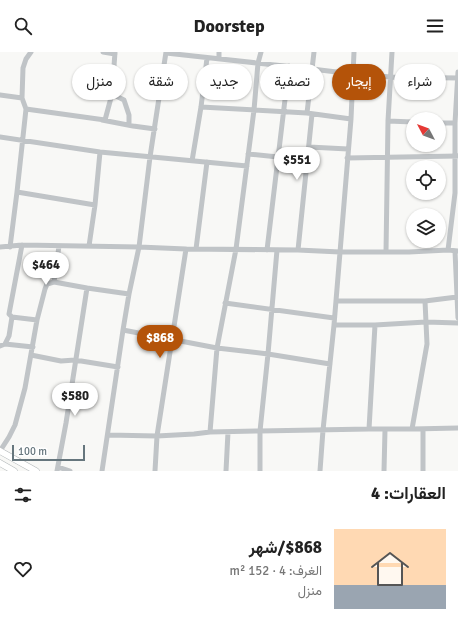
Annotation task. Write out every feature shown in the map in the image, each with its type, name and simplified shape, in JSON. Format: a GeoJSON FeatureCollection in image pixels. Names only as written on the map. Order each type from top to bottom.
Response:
{"type":"FeatureCollection","features":[{"type":"Feature","properties":{"kind":"main road"},"geometry":{"type":"LineString","coordinates":[[0,451],[36,471]]}},
{"type":"Feature","properties":{"kind":"main road"},"geometry":{"type":"LineString","coordinates":[[0,463],[14,471]]}},
{"type":"Feature","properties":{"kind":"street"},"geometry":{"type":"LineString","coordinates":[[10,246],[24,140],[26,109],[22,98],[23,68],[26,59],[31,52]]}},
{"type":"Feature","properties":{"kind":"street"},"geometry":{"type":"LineString","coordinates":[[103,52],[115,53],[114,64]]}},
{"type":"Feature","properties":{"kind":"street"},"geometry":{"type":"LineString","coordinates":[[102,471],[123,330],[139,246],[150,157],[166,52],[268,64]]}},
{"type":"Feature","properties":{"kind":"street"},"geometry":{"type":"LineString","coordinates":[[218,59],[219,52]]}},
{"type":"Feature","properties":{"kind":"street"},"geometry":{"type":"LineString","coordinates":[[210,432],[217,348],[236,249],[254,110],[258,63],[261,52]]}},
{"type":"Feature","properties":{"kind":"street"},"geometry":{"type":"LineString","coordinates":[[313,64],[314,52]]}},
{"type":"Feature","properties":{"kind":"street"},"geometry":{"type":"LineString","coordinates":[[353,64],[354,52]]}},
{"type":"Feature","properties":{"kind":"street"},"geometry":{"type":"LineString","coordinates":[[386,252],[388,121],[392,52]]}},
{"type":"Feature","properties":{"kind":"street"},"geometry":{"type":"LineString","coordinates":[[192,161],[207,58]]}},
{"type":"Feature","properties":{"kind":"street"},"geometry":{"type":"LineString","coordinates":[[448,250],[456,193],[455,123],[458,72]]}},
{"type":"Feature","properties":{"kind":"street"},"geometry":{"type":"LineString","coordinates":[[386,77],[458,78]]}},
{"type":"Feature","properties":{"kind":"street"},"geometry":{"type":"LineString","coordinates":[[0,95],[22,98]]}},
{"type":"Feature","properties":{"kind":"street"},"geometry":{"type":"LineString","coordinates":[[105,120],[110,100]]}},
{"type":"Feature","properties":{"kind":"street"},"geometry":{"type":"LineString","coordinates":[[124,100],[129,115],[129,125]]}},
{"type":"Feature","properties":{"kind":"street"},"geometry":{"type":"LineString","coordinates":[[267,250],[285,100]]}},
{"type":"Feature","properties":{"kind":"street"},"geometry":{"type":"LineString","coordinates":[[298,250],[309,146],[311,100]]}},
{"type":"Feature","properties":{"kind":"street"},"geometry":{"type":"LineString","coordinates":[[320,471],[334,325],[352,100]]}},
{"type":"Feature","properties":{"kind":"street"},"geometry":{"type":"LineString","coordinates":[[201,107],[310,114],[351,119]]}},
{"type":"Feature","properties":{"kind":"street"},"geometry":{"type":"LineString","coordinates":[[26,109],[105,120],[154,129]]}},
{"type":"Feature","properties":{"kind":"street"},"geometry":{"type":"LineString","coordinates":[[388,121],[406,122]]}},
{"type":"Feature","properties":{"kind":"street"},"geometry":{"type":"LineString","coordinates":[[446,122],[455,123]]}},
{"type":"Feature","properties":{"kind":"street"},"geometry":{"type":"LineString","coordinates":[[0,137],[100,152],[247,166]]}},
{"type":"Feature","properties":{"kind":"street"},"geometry":{"type":"LineString","coordinates":[[309,146],[348,149]]}},
{"type":"Feature","properties":{"kind":"street"},"geometry":{"type":"LineString","coordinates":[[89,246],[100,152]]}},
{"type":"Feature","properties":{"kind":"street"},"geometry":{"type":"LineString","coordinates":[[248,154],[307,161]]}},
{"type":"Feature","properties":{"kind":"street"},"geometry":{"type":"LineString","coordinates":[[347,158],[456,156]]}},
{"type":"Feature","properties":{"kind":"street"},"geometry":{"type":"LineString","coordinates":[[196,249],[207,162]]}},
{"type":"Feature","properties":{"kind":"street"},"geometry":{"type":"LineString","coordinates":[[18,192],[95,205]]}},
{"type":"Feature","properties":{"kind":"street"},"geometry":{"type":"LineString","coordinates":[[2,345],[9,336],[12,317],[10,314],[22,245]]}},
{"type":"Feature","properties":{"kind":"street"},"geometry":{"type":"LineString","coordinates":[[0,247],[22,245],[139,246],[186,249],[340,252],[457,251],[458,318]]}},
{"type":"Feature","properties":{"kind":"street"},"geometry":{"type":"LineString","coordinates":[[54,282],[59,246]]}},
{"type":"Feature","properties":{"kind":"street"},"geometry":{"type":"LineString","coordinates":[[155,471],[157,436],[186,249]]}},
{"type":"Feature","properties":{"kind":"street"},"geometry":{"type":"LineString","coordinates":[[260,471],[260,431],[277,250]]}},
{"type":"Feature","properties":{"kind":"street"},"geometry":{"type":"LineString","coordinates":[[0,451],[16,425],[25,388],[37,320],[47,284],[54,282],[129,294]]}},
{"type":"Feature","properties":{"kind":"street"},"geometry":{"type":"LineString","coordinates":[[70,471],[58,469],[87,288]]}},
{"type":"Feature","properties":{"kind":"street"},"geometry":{"type":"LineString","coordinates":[[336,301],[425,300],[457,297]]}},
{"type":"Feature","properties":{"kind":"street"},"geometry":{"type":"LineString","coordinates":[[412,429],[427,344],[425,300]]}},
{"type":"Feature","properties":{"kind":"street"},"geometry":{"type":"LineString","coordinates":[[225,303],[334,318]]}},
{"type":"Feature","properties":{"kind":"street"},"geometry":{"type":"LineString","coordinates":[[12,317],[37,320]]}},
{"type":"Feature","properties":{"kind":"street"},"geometry":{"type":"LineString","coordinates":[[334,325],[458,322]]}},
{"type":"Feature","properties":{"kind":"street"},"geometry":{"type":"LineString","coordinates":[[369,429],[375,325]]}},
{"type":"Feature","properties":{"kind":"street"},"geometry":{"type":"LineString","coordinates":[[123,330],[217,348],[268,354],[330,364]]}},
{"type":"Feature","properties":{"kind":"street"},"geometry":{"type":"LineString","coordinates":[[2,345],[33,347]]}},
{"type":"Feature","properties":{"kind":"street"},"geometry":{"type":"LineString","coordinates":[[31,355],[61,361],[76,360],[118,366]]}},
{"type":"Feature","properties":{"kind":"street"},"geometry":{"type":"LineString","coordinates":[[108,435],[157,436],[210,432],[458,428]]}},
{"type":"Feature","properties":{"kind":"street"},"geometry":{"type":"LineString","coordinates":[[423,429],[423,471]]}},
{"type":"Feature","properties":{"kind":"street"},"geometry":{"type":"LineString","coordinates":[[384,471],[385,430]]}},
{"type":"Feature","properties":{"kind":"street"},"geometry":{"type":"LineString","coordinates":[[226,471],[228,432]]}}]}
